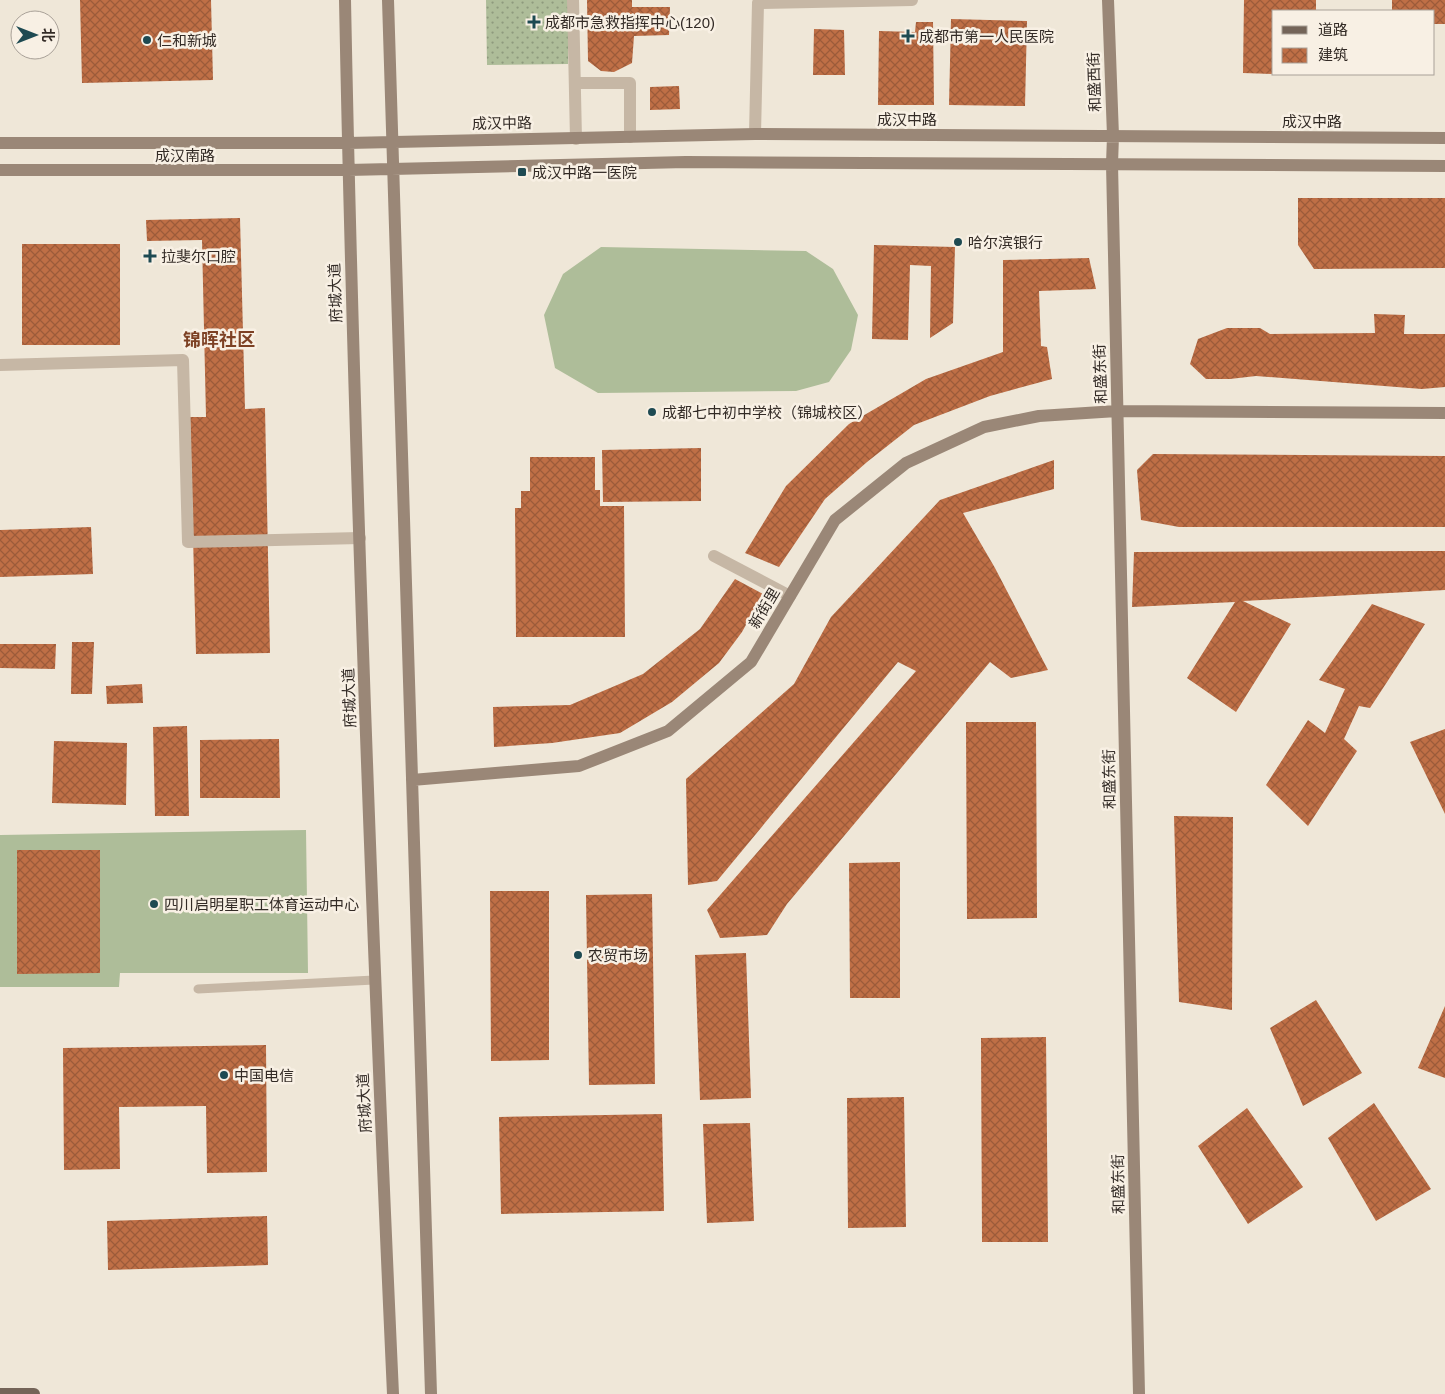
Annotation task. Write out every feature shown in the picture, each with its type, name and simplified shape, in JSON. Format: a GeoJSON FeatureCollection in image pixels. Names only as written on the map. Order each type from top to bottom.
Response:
{"type":"FeatureCollection","features":[{"type":"Feature","properties":{"kind":"main road","name":"府城大道"},"geometry":{"type":"LineString","coordinates":[[345,0],[348,170],[374,980],[393,1394]]}},
{"type":"Feature","properties":{"kind":"main road"},"geometry":{"type":"LineString","coordinates":[[388,0],[431,1394]]}},
{"type":"Feature","properties":{"kind":"main road","name":"和盛西街"},"geometry":{"type":"LineString","coordinates":[[1108,0],[1112,164]]}},
{"type":"Feature","properties":{"kind":"main road","name":"成汉中路"},"geometry":{"type":"LineString","coordinates":[[369,141],[576,139],[755,134],[1445,138]]}},
{"type":"Feature","properties":{"kind":"main road","name":"成汉南路"},"geometry":{"type":"LineString","coordinates":[[0,143],[348,143],[369,141]]}},
{"type":"Feature","properties":{"kind":"main road"},"geometry":{"type":"LineString","coordinates":[[392,170],[686,162],[1445,166]]}},
{"type":"Feature","properties":{"kind":"main road","name":"和盛东街"},"geometry":{"type":"LineString","coordinates":[[1112,164],[1139,1394]]}},
{"type":"Feature","properties":{"kind":"main road","name":"成汉南路"},"geometry":{"type":"LineString","coordinates":[[0,170],[392,170]]}},
{"type":"Feature","properties":{"kind":"main road","name":"新街里"},"geometry":{"type":"LineString","coordinates":[[412,780],[579,766],[668,730],[751,662],[835,520],[906,463],[984,428],[1039,416],[1118,411],[1445,413]]}},
{"type":"Feature","properties":{"kind":"main road"},"geometry":{"type":"LineString","coordinates":[[0,1394],[34,1394]]}},
{"type":"Feature","properties":{"kind":"street"},"geometry":{"type":"LineString","coordinates":[[573,0],[576,139]]}},
{"type":"Feature","properties":{"kind":"street"},"geometry":{"type":"LineString","coordinates":[[755,134],[758,2],[912,0]]}},
{"type":"Feature","properties":{"kind":"street"},"geometry":{"type":"LineString","coordinates":[[575,83],[630,82],[630,137]]}},
{"type":"Feature","properties":{"kind":"street"},"geometry":{"type":"LineString","coordinates":[[0,366],[183,360],[188,542],[360,538]]}},
{"type":"Feature","properties":{"kind":"street"},"geometry":{"type":"LineString","coordinates":[[714,556],[790,596]]}},
{"type":"Feature","properties":{"kind":"lane"},"geometry":{"type":"LineString","coordinates":[[198,989],[374,980]]}},
{"type":"Feature","properties":{"kind":"green space"},"geometry":{"type":"Polygon","coordinates":[[[486,0],[568,0],[568,64],[487,65],[486,0]]]}},
{"type":"Feature","properties":{"kind":"green space"},"geometry":{"type":"Polygon","coordinates":[[[601,247],[806,251],[833,269],[858,315],[851,350],[829,382],[796,391],[598,393],[555,368],[544,315],[563,274],[601,247]]]}},
{"type":"Feature","properties":{"kind":"green space","name":"四川启明星职工体育运动中心"},"geometry":{"type":"Polygon","coordinates":[[[306,830],[308,973],[120,973],[119,987],[0,987],[0,835],[306,830]]]}},
{"type":"Feature","properties":{"kind":"building","name":"仁和新城"},"geometry":{"type":"Polygon","coordinates":[[[80,0],[211,0],[213,80],[82,83],[80,0]]]}},
{"type":"Feature","properties":{"kind":"building"},"geometry":{"type":"Polygon","coordinates":[[[587,0],[632,0],[632,7],[670,7],[669,35],[634,36],[632,63],[614,72],[601,71],[588,61],[587,0]]]}},
{"type":"Feature","properties":{"kind":"building"},"geometry":{"type":"Polygon","coordinates":[[[1244,0],[1316,0],[1316,10],[1272,10],[1272,74],[1243,73],[1244,0]]]}},
{"type":"Feature","properties":{"kind":"building"},"geometry":{"type":"Polygon","coordinates":[[[1392,0],[1445,0],[1445,24],[1435,24],[1435,10],[1392,10],[1392,0]]]}},
{"type":"Feature","properties":{"kind":"building"},"geometry":{"type":"Polygon","coordinates":[[[951,19],[1027,21],[1025,106],[949,105],[951,19]]]}},
{"type":"Feature","properties":{"kind":"building"},"geometry":{"type":"Polygon","coordinates":[[[916,22],[933,22],[934,105],[878,105],[879,31],[915,32],[916,22]]]}},
{"type":"Feature","properties":{"kind":"building"},"geometry":{"type":"Polygon","coordinates":[[[814,29],[844,30],[845,75],[813,75],[814,29]]]}},
{"type":"Feature","properties":{"kind":"building"},"geometry":{"type":"Polygon","coordinates":[[[679,86],[680,109],[650,110],[650,87],[679,86]]]}},
{"type":"Feature","properties":{"kind":"building"},"geometry":{"type":"Polygon","coordinates":[[[1298,198],[1445,198],[1445,268],[1314,269],[1298,245],[1298,198]]]}},
{"type":"Feature","properties":{"kind":"building"},"geometry":{"type":"Polygon","coordinates":[[[240,218],[245,409],[265,408],[270,653],[196,654],[190,417],[206,417],[202,240],[147,241],[146,220],[240,218]]]}},
{"type":"Feature","properties":{"kind":"building"},"geometry":{"type":"Polygon","coordinates":[[[22,244],[120,244],[120,345],[22,345],[22,244]]]}},
{"type":"Feature","properties":{"kind":"building"},"geometry":{"type":"Polygon","coordinates":[[[874,245],[955,247],[953,323],[930,338],[931,266],[910,265],[908,340],[872,339],[874,245]]]}},
{"type":"Feature","properties":{"kind":"building"},"geometry":{"type":"Polygon","coordinates":[[[1089,258],[1096,289],[1039,291],[1041,346],[1047,347],[1052,379],[990,396],[914,425],[867,462],[825,499],[779,567],[745,553],[786,486],[849,424],[926,379],[1003,352],[1003,260],[1089,258]]]}},
{"type":"Feature","properties":{"kind":"building"},"geometry":{"type":"Polygon","coordinates":[[[1374,314],[1405,315],[1404,334],[1445,334],[1445,387],[1422,389],[1256,376],[1206,379],[1190,364],[1198,339],[1227,328],[1260,328],[1270,334],[1375,333],[1374,314]]]}},
{"type":"Feature","properties":{"kind":"building"},"geometry":{"type":"Polygon","coordinates":[[[701,448],[701,501],[603,502],[602,450],[701,448]]]}},
{"type":"Feature","properties":{"kind":"building"},"geometry":{"type":"Polygon","coordinates":[[[1153,454],[1445,456],[1445,527],[1179,527],[1141,520],[1137,470],[1153,454]]]}},
{"type":"Feature","properties":{"kind":"building"},"geometry":{"type":"Polygon","coordinates":[[[530,457],[595,457],[595,490],[600,490],[600,506],[624,506],[625,637],[516,637],[515,508],[521,508],[521,491],[530,491],[530,457]]]}},
{"type":"Feature","properties":{"kind":"building"},"geometry":{"type":"Polygon","coordinates":[[[1054,460],[1054,489],[963,513],[995,568],[1048,670],[1011,678],[990,662],[787,904],[767,935],[720,938],[707,910],[916,671],[898,662],[717,881],[688,885],[686,779],[794,684],[831,617],[940,500],[1054,460]]]}},
{"type":"Feature","properties":{"kind":"building"},"geometry":{"type":"Polygon","coordinates":[[[91,527],[93,574],[0,577],[0,530],[91,527]]]}},
{"type":"Feature","properties":{"kind":"building"},"geometry":{"type":"Polygon","coordinates":[[[1445,551],[1445,590],[1243,601],[1291,624],[1236,712],[1187,678],[1235,602],[1132,607],[1134,552],[1445,551]]]}},
{"type":"Feature","properties":{"kind":"building"},"geometry":{"type":"Polygon","coordinates":[[[735,579],[763,594],[742,632],[719,663],[672,702],[620,733],[552,743],[494,747],[493,707],[570,705],[643,674],[700,629],[735,579]]]}},
{"type":"Feature","properties":{"kind":"building"},"geometry":{"type":"Polygon","coordinates":[[[1372,604],[1425,624],[1370,708],[1359,706],[1344,739],[1357,751],[1308,826],[1266,785],[1308,720],[1325,733],[1345,689],[1319,680],[1372,604]]]}},
{"type":"Feature","properties":{"kind":"building"},"geometry":{"type":"Polygon","coordinates":[[[72,642],[94,642],[92,694],[71,694],[72,642]]]}},
{"type":"Feature","properties":{"kind":"building"},"geometry":{"type":"Polygon","coordinates":[[[0,644],[56,644],[55,669],[0,668],[0,644]]]}},
{"type":"Feature","properties":{"kind":"building"},"geometry":{"type":"Polygon","coordinates":[[[142,684],[143,703],[107,704],[106,686],[142,684]]]}},
{"type":"Feature","properties":{"kind":"building"},"geometry":{"type":"Polygon","coordinates":[[[966,722],[1036,722],[1037,918],[967,919],[966,722]]]}},
{"type":"Feature","properties":{"kind":"building"},"geometry":{"type":"Polygon","coordinates":[[[187,726],[189,816],[155,816],[153,727],[187,726]]]}},
{"type":"Feature","properties":{"kind":"building"},"geometry":{"type":"Polygon","coordinates":[[[1445,729],[1445,814],[1410,742],[1445,729]]]}},
{"type":"Feature","properties":{"kind":"building"},"geometry":{"type":"Polygon","coordinates":[[[279,739],[280,798],[200,798],[200,740],[279,739]]]}},
{"type":"Feature","properties":{"kind":"building"},"geometry":{"type":"Polygon","coordinates":[[[54,741],[127,743],[126,805],[52,803],[54,741]]]}},
{"type":"Feature","properties":{"kind":"building"},"geometry":{"type":"Polygon","coordinates":[[[1174,816],[1233,817],[1232,1010],[1179,1002],[1174,816]]]}},
{"type":"Feature","properties":{"kind":"building"},"geometry":{"type":"Polygon","coordinates":[[[17,850],[100,850],[100,973],[17,974],[17,850]]]}},
{"type":"Feature","properties":{"kind":"building"},"geometry":{"type":"Polygon","coordinates":[[[900,862],[900,998],[850,998],[849,863],[900,862]]]}},
{"type":"Feature","properties":{"kind":"building"},"geometry":{"type":"Polygon","coordinates":[[[490,891],[549,891],[549,1060],[491,1061],[490,891]]]}},
{"type":"Feature","properties":{"kind":"building"},"geometry":{"type":"Polygon","coordinates":[[[652,894],[655,1084],[589,1085],[586,895],[652,894]]]}},
{"type":"Feature","properties":{"kind":"building"},"geometry":{"type":"Polygon","coordinates":[[[746,953],[751,1098],[700,1100],[695,955],[746,953]]]}},
{"type":"Feature","properties":{"kind":"building"},"geometry":{"type":"Polygon","coordinates":[[[1316,1000],[1362,1073],[1303,1106],[1270,1028],[1316,1000]]]}},
{"type":"Feature","properties":{"kind":"building"},"geometry":{"type":"Polygon","coordinates":[[[1445,1006],[1445,1078],[1418,1068],[1445,1006]]]}},
{"type":"Feature","properties":{"kind":"building"},"geometry":{"type":"Polygon","coordinates":[[[1046,1037],[1048,1242],[982,1242],[981,1038],[1046,1037]]]}},
{"type":"Feature","properties":{"kind":"building"},"geometry":{"type":"Polygon","coordinates":[[[266,1045],[267,1172],[207,1173],[206,1106],[119,1107],[120,1169],[64,1170],[63,1048],[266,1045]]]}},
{"type":"Feature","properties":{"kind":"building"},"geometry":{"type":"Polygon","coordinates":[[[904,1097],[906,1227],[848,1228],[847,1098],[904,1097]]]}},
{"type":"Feature","properties":{"kind":"building"},"geometry":{"type":"Polygon","coordinates":[[[1374,1103],[1431,1189],[1376,1221],[1328,1138],[1374,1103]]]}},
{"type":"Feature","properties":{"kind":"building"},"geometry":{"type":"Polygon","coordinates":[[[1247,1108],[1303,1187],[1248,1224],[1198,1146],[1247,1108]]]}},
{"type":"Feature","properties":{"kind":"building"},"geometry":{"type":"Polygon","coordinates":[[[662,1114],[664,1211],[501,1214],[499,1117],[662,1114]]]}},
{"type":"Feature","properties":{"kind":"building"},"geometry":{"type":"Polygon","coordinates":[[[750,1123],[754,1221],[707,1223],[703,1124],[750,1123]]]}},
{"type":"Feature","properties":{"kind":"building"},"geometry":{"type":"Polygon","coordinates":[[[267,1216],[268,1265],[108,1270],[107,1221],[267,1216]]]}},
{"type":"Feature","properties":{"kind":"place","name":"成都市急救指挥中心(120)"},"geometry":{"type":"Point","coordinates":[534,22]}},
{"type":"Feature","properties":{"kind":"place","name":"成都市第一人民医院"},"geometry":{"type":"Point","coordinates":[908,36]}},
{"type":"Feature","properties":{"kind":"place","name":"仁和新城"},"geometry":{"type":"Point","coordinates":[147,40]}},
{"type":"Feature","properties":{"kind":"place","name":"成汉中路一医院"},"geometry":{"type":"Point","coordinates":[522,172]}},
{"type":"Feature","properties":{"kind":"place","name":"哈尔滨银行"},"geometry":{"type":"Point","coordinates":[958,242]}},
{"type":"Feature","properties":{"kind":"place","name":"拉斐尔口腔"},"geometry":{"type":"Point","coordinates":[150,256]}},
{"type":"Feature","properties":{"kind":"place","name":"成都七中初中学校（锦城校区）"},"geometry":{"type":"Point","coordinates":[652,412]}},
{"type":"Feature","properties":{"kind":"place","name":"四川启明星职工体育运动中心"},"geometry":{"type":"Point","coordinates":[154,904]}},
{"type":"Feature","properties":{"kind":"place","name":"农贸市场"},"geometry":{"type":"Point","coordinates":[578,955]}},
{"type":"Feature","properties":{"kind":"place","name":"中国电信"},"geometry":{"type":"Point","coordinates":[224,1075]}},
{"type":"Feature","properties":{"kind":"district","name":"锦晖社区"},"geometry":{"type":"Point","coordinates":[219,340]}}]}
